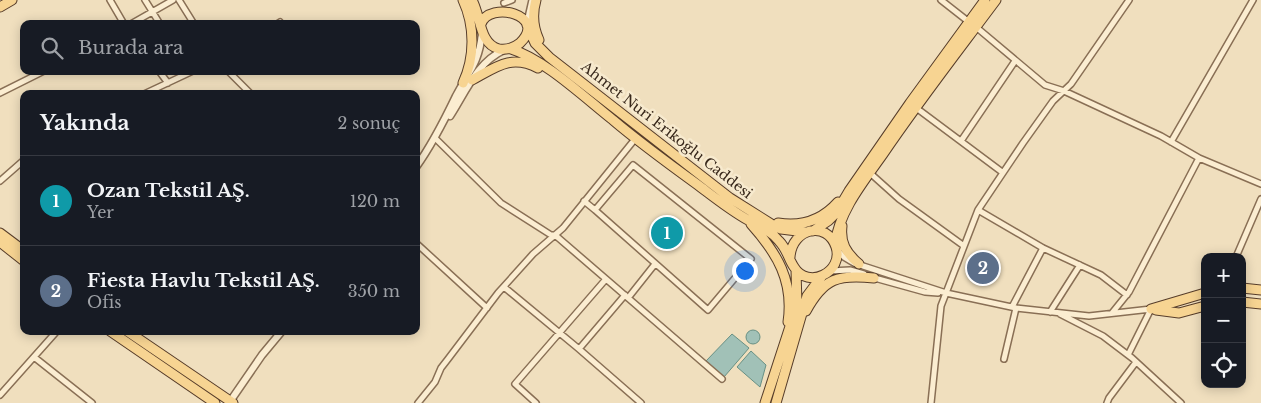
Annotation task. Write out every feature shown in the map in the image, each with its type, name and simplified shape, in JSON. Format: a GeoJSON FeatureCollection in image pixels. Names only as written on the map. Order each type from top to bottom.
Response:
{"type":"FeatureCollection","features":[{"type":"Feature","properties":{"kind":"main road"},"geometry":{"type":"LineString","coordinates":[[0,7],[12,0]]}},
{"type":"Feature","properties":{"kind":"main road"},"geometry":{"type":"LineString","coordinates":[[463,0],[470,18],[472,41],[467,82]]}},
{"type":"Feature","properties":{"kind":"main road"},"geometry":{"type":"LineString","coordinates":[[472,0],[482,28],[488,43],[500,49],[509,49],[518,45],[523,40],[527,23],[521,10],[516,6],[502,2],[487,10],[482,28]]}},
{"type":"Feature","properties":{"kind":"main road"},"geometry":{"type":"LineString","coordinates":[[534,0],[533,18],[535,29],[549,57]]}},
{"type":"Feature","properties":{"kind":"main road"},"geometry":{"type":"LineString","coordinates":[[776,403],[807,296],[836,263],[838,228],[844,213],[972,24],[986,0]]}},
{"type":"Feature","properties":{"kind":"main road"},"geometry":{"type":"LineString","coordinates":[[761,218],[788,224],[804,223],[815,220],[829,212],[848,191],[972,24],[996,0]]}},
{"type":"Feature","properties":{"kind":"main road","name":"Ahmet Nuri Erikoğlu Caddesi"},"geometry":{"type":"LineString","coordinates":[[527,23],[535,43],[549,57],[730,198],[781,229],[810,231]]}},
{"type":"Feature","properties":{"kind":"main road","name":"Ahmet Nuri Erikoğlu Caddesi"},"geometry":{"type":"LineString","coordinates":[[509,49],[526,55],[560,77],[635,139],[724,204],[748,220],[763,227],[780,242],[790,257]]}},
{"type":"Feature","properties":{"kind":"main road"},"geometry":{"type":"LineString","coordinates":[[467,82],[498,65],[513,61],[534,66],[560,77]]}},
{"type":"Feature","properties":{"kind":"main road"},"geometry":{"type":"LineString","coordinates":[[765,403],[798,305],[796,270],[790,257],[794,242],[828,221],[836,213],[848,191]]}},
{"type":"Feature","properties":{"kind":"main road"},"geometry":{"type":"LineString","coordinates":[[844,213],[841,232],[843,245],[849,256],[859,264]]}},
{"type":"Feature","properties":{"kind":"main road"},"geometry":{"type":"LineString","coordinates":[[748,220],[767,242],[780,262],[784,273],[790,305],[786,339]]}},
{"type":"Feature","properties":{"kind":"main road"},"geometry":{"type":"LineString","coordinates":[[810,231],[828,235],[836,247]]}},
{"type":"Feature","properties":{"kind":"main road"},"geometry":{"type":"LineString","coordinates":[[0,233],[20,248]]}},
{"type":"Feature","properties":{"kind":"main road"},"geometry":{"type":"LineString","coordinates":[[0,242],[20,258]]}},
{"type":"Feature","properties":{"kind":"main road"},"geometry":{"type":"LineString","coordinates":[[796,270],[810,278],[826,274]]}},
{"type":"Feature","properties":{"kind":"main road"},"geometry":{"type":"LineString","coordinates":[[799,325],[814,296],[823,286],[834,279],[849,276],[874,278]]}},
{"type":"Feature","properties":{"kind":"main road"},"geometry":{"type":"LineString","coordinates":[[1246,288],[1261,290]]}},
{"type":"Feature","properties":{"kind":"main road"},"geometry":{"type":"LineString","coordinates":[[1151,309],[1201,294]]}},
{"type":"Feature","properties":{"kind":"main road"},"geometry":{"type":"LineString","coordinates":[[1246,302],[1261,304]]}},
{"type":"Feature","properties":{"kind":"main road"},"geometry":{"type":"LineString","coordinates":[[1151,309],[1179,312],[1201,307]]}},
{"type":"Feature","properties":{"kind":"main road"},"geometry":{"type":"LineString","coordinates":[[116,335],[215,403]]}},
{"type":"Feature","properties":{"kind":"main road"},"geometry":{"type":"LineString","coordinates":[[133,335],[231,402]]}},
{"type":"Feature","properties":{"kind":"street"},"geometry":{"type":"LineString","coordinates":[[110,0],[122,20]]}},
{"type":"Feature","properties":{"kind":"street"},"geometry":{"type":"LineString","coordinates":[[145,0],[157,20]]}},
{"type":"Feature","properties":{"kind":"street"},"geometry":{"type":"LineString","coordinates":[[138,20],[173,0]]}},
{"type":"Feature","properties":{"kind":"street"},"geometry":{"type":"LineString","coordinates":[[179,0],[192,20]]}},
{"type":"Feature","properties":{"kind":"street"},"geometry":{"type":"LineString","coordinates":[[527,23],[534,0]]}},
{"type":"Feature","properties":{"kind":"street"},"geometry":{"type":"LineString","coordinates":[[941,0],[1045,85],[1064,90],[1161,136],[1199,158],[1261,184]]}},
{"type":"Feature","properties":{"kind":"street"},"geometry":{"type":"LineString","coordinates":[[931,403],[941,306],[978,210],[1002,172],[1053,101],[1071,84],[1129,0]]}},
{"type":"Feature","properties":{"kind":"street"},"geometry":{"type":"LineString","coordinates":[[1171,142],[1253,0]]}},
{"type":"Feature","properties":{"kind":"street"},"geometry":{"type":"LineString","coordinates":[[420,162],[467,82],[475,64],[482,28]]}},
{"type":"Feature","properties":{"kind":"street"},"geometry":{"type":"LineString","coordinates":[[467,82],[488,60],[509,49]]}},
{"type":"Feature","properties":{"kind":"street"},"geometry":{"type":"LineString","coordinates":[[961,141],[1015,61]]}},
{"type":"Feature","properties":{"kind":"street"},"geometry":{"type":"LineString","coordinates":[[0,94],[36,75]]}},
{"type":"Feature","properties":{"kind":"street"},"geometry":{"type":"LineString","coordinates":[[162,75],[168,83]]}},
{"type":"Feature","properties":{"kind":"street"},"geometry":{"type":"LineString","coordinates":[[153,90],[184,75]]}},
{"type":"Feature","properties":{"kind":"street"},"geometry":{"type":"LineString","coordinates":[[232,75],[247,90]]}},
{"type":"Feature","properties":{"kind":"street"},"geometry":{"type":"LineString","coordinates":[[915,107],[1002,172]]}},
{"type":"Feature","properties":{"kind":"street"},"geometry":{"type":"LineString","coordinates":[[435,138],[501,203],[551,235],[555,235],[722,379]]}},
{"type":"Feature","properties":{"kind":"street"},"geometry":{"type":"LineString","coordinates":[[418,403],[435,382],[448,358],[504,287],[533,254],[563,228],[635,139]]}},
{"type":"Feature","properties":{"kind":"street"},"geometry":{"type":"LineString","coordinates":[[1112,314],[1127,295],[1199,158]]}},
{"type":"Feature","properties":{"kind":"street"},"geometry":{"type":"LineString","coordinates":[[0,181],[20,164]]}},
{"type":"Feature","properties":{"kind":"street"},"geometry":{"type":"LineString","coordinates":[[584,201],[708,310],[751,259],[633,165],[595,210]]}},
{"type":"Feature","properties":{"kind":"street"},"geometry":{"type":"LineString","coordinates":[[870,174],[899,199],[964,246]]}},
{"type":"Feature","properties":{"kind":"street"},"geometry":{"type":"LineString","coordinates":[[1238,253],[1261,199]]}},
{"type":"Feature","properties":{"kind":"street"},"geometry":{"type":"LineString","coordinates":[[978,210],[1043,248],[1100,275],[1127,295]]}},
{"type":"Feature","properties":{"kind":"street"},"geometry":{"type":"LineString","coordinates":[[420,247],[487,308]]}},
{"type":"Feature","properties":{"kind":"street"},"geometry":{"type":"LineString","coordinates":[[836,247],[846,259],[859,264],[946,293],[1014,308],[1089,316],[1151,309]]}},
{"type":"Feature","properties":{"kind":"street"},"geometry":{"type":"LineString","coordinates":[[1004,359],[1014,308],[1043,248]]}},
{"type":"Feature","properties":{"kind":"street"},"geometry":{"type":"LineString","coordinates":[[579,349],[655,264]]}},
{"type":"Feature","properties":{"kind":"street"},"geometry":{"type":"LineString","coordinates":[[1050,312],[1080,265]]}},
{"type":"Feature","properties":{"kind":"street"},"geometry":{"type":"LineString","coordinates":[[826,274],[850,270],[925,292],[946,293]]}},
{"type":"Feature","properties":{"kind":"street"},"geometry":{"type":"LineString","coordinates":[[536,403],[515,384],[606,279]]}},
{"type":"Feature","properties":{"kind":"street"},"geometry":{"type":"LineString","coordinates":[[504,287],[579,349],[637,402]]}},
{"type":"Feature","properties":{"kind":"street"},"geometry":{"type":"LineString","coordinates":[[1128,355],[1151,309]]}},
{"type":"Feature","properties":{"kind":"street"},"geometry":{"type":"LineString","coordinates":[[1057,313],[1103,336],[1128,355],[1181,403]]}},
{"type":"Feature","properties":{"kind":"street"},"geometry":{"type":"LineString","coordinates":[[0,395],[53,335]]}},
{"type":"Feature","properties":{"kind":"street"},"geometry":{"type":"LineString","coordinates":[[231,402],[262,355],[279,335]]}},
{"type":"Feature","properties":{"kind":"street"},"geometry":{"type":"LineString","coordinates":[[34,357],[90,402]]}},
{"type":"Feature","properties":{"kind":"street"},"geometry":{"type":"LineString","coordinates":[[1107,403],[1108,398],[1136,362]]}},
{"type":"Feature","properties":{"kind":"water"},"geometry":{"type":"Polygon","coordinates":[[[750,330],[756,330],[760,337],[756,344],[750,344],[746,340],[746,334],[750,330]]]}},
{"type":"Feature","properties":{"kind":"water"},"geometry":{"type":"Polygon","coordinates":[[[732,334],[749,348],[724,377],[706,361],[732,334]]]}},
{"type":"Feature","properties":{"kind":"water"},"geometry":{"type":"Polygon","coordinates":[[[751,351],[766,365],[760,387],[737,367],[751,351]]]}},
{"type":"Feature","properties":{"kind":"place","name":"Ozan Tekstil AŞ."},"geometry":{"type":"Point","coordinates":[667,233]}},
{"type":"Feature","properties":{"kind":"place","name":"Fiesta Havlu Tekstil AŞ."},"geometry":{"type":"Point","coordinates":[983,268]}}]}
